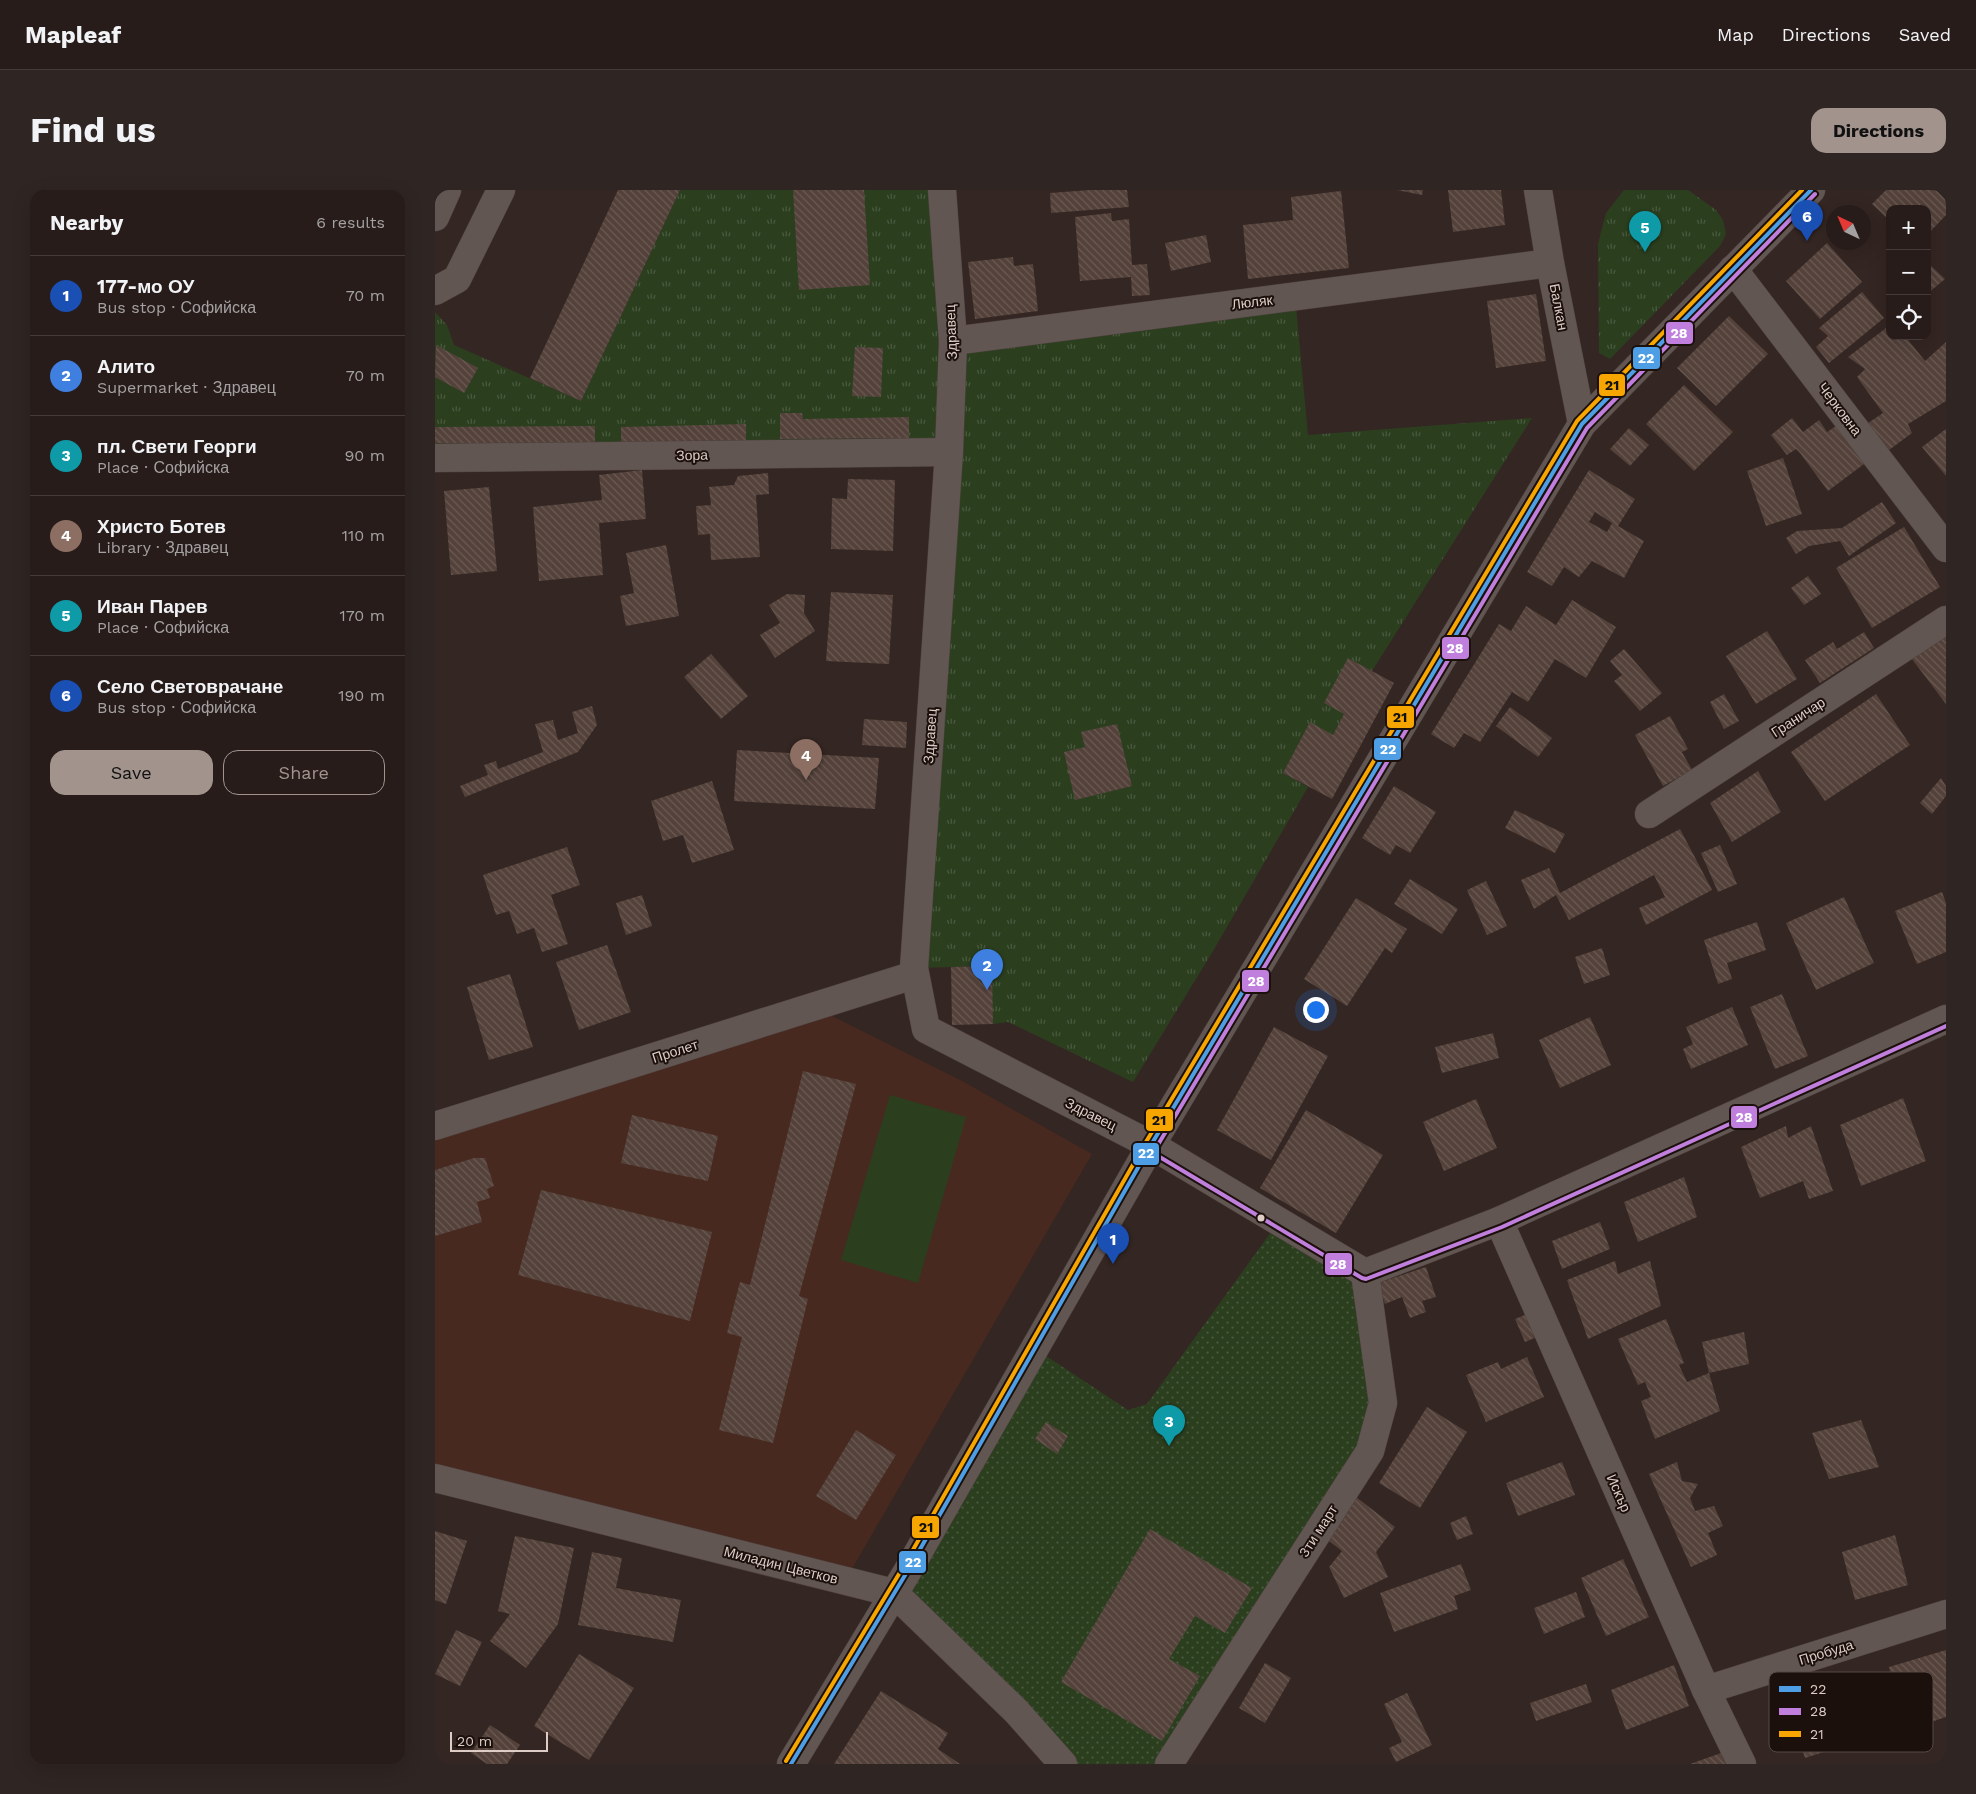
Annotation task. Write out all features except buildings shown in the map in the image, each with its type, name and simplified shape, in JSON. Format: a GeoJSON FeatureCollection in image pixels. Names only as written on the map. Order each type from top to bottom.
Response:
{"type":"FeatureCollection","features":[{"type":"Feature","properties":{"kind":"street"},"geometry":{"type":"LineString","coordinates":[[435,217],[447,190]]}},
{"type":"Feature","properties":{"kind":"street"},"geometry":{"type":"LineString","coordinates":[[435,291],[457,278],[501,190]]}},
{"type":"Feature","properties":{"kind":"street","name":"Здравец"},"geometry":{"type":"LineString","coordinates":[[942,190],[953,340],[949,452],[914,975],[926,1029],[1151,1144]]}},
{"type":"Feature","properties":{"kind":"street","name":"Балкан"},"geometry":{"type":"LineString","coordinates":[[1539,190],[1550,263],[1582,424]]}},
{"type":"Feature","properties":{"kind":"street"},"geometry":{"type":"LineString","coordinates":[[791,1764],[894,1593],[1151,1144],[1582,424],[1811,190]]}},
{"type":"Feature","properties":{"kind":"street","name":"Люляк"},"geometry":{"type":"LineString","coordinates":[[953,340],[1550,263]]}},
{"type":"Feature","properties":{"kind":"street","name":"Черковна"},"geometry":{"type":"LineString","coordinates":[[1733,269],[1946,548]]}},
{"type":"Feature","properties":{"kind":"street","name":"Зора"},"geometry":{"type":"LineString","coordinates":[[435,458],[949,452]]}},
{"type":"Feature","properties":{"kind":"street","name":"Граничар"},"geometry":{"type":"LineString","coordinates":[[1649,814],[1946,620]]}},
{"type":"Feature","properties":{"kind":"street","name":"Пролет"},"geometry":{"type":"LineString","coordinates":[[435,1126],[914,975]]}},
{"type":"Feature","properties":{"kind":"street"},"geometry":{"type":"LineString","coordinates":[[1151,1144],[1365,1273],[1499,1221],[1946,1019]]}},
{"type":"Feature","properties":{"kind":"street","name":"Искър"},"geometry":{"type":"LineString","coordinates":[[1499,1221],[1706,1690],[1742,1764]]}},
{"type":"Feature","properties":{"kind":"street","name":"3ти март"},"geometry":{"type":"LineString","coordinates":[[1169,1764],[1370,1450],[1383,1403],[1365,1273]]}},
{"type":"Feature","properties":{"kind":"street","name":"Миладин Цветков"},"geometry":{"type":"LineString","coordinates":[[435,1478],[894,1593],[1016,1711],[1063,1764]]}},
{"type":"Feature","properties":{"kind":"street","name":"Пробуда"},"geometry":{"type":"LineString","coordinates":[[1706,1690],[1946,1614]]}},
{"type":"Feature","properties":{"kind":"shaded area"},"geometry":{"type":"Polygon","coordinates":[[[814,1007],[964,1082],[1092,1154],[845,1581],[435,1478],[435,1126],[814,1007]]]}},
{"type":"Feature","properties":{"kind":"green space"},"geometry":{"type":"Polygon","coordinates":[[[680,190],[942,190],[953,340],[1295,296],[1308,435],[1532,418],[1372,671],[1349,659],[1344,714],[1333,735],[1310,723],[1283,773],[1308,787],[1213,951],[1133,1082],[1008,1022],[993,1024],[991,966],[914,968],[948,452],[435,458],[435,312],[447,325],[454,345],[581,401],[680,190]]]}},
{"type":"Feature","properties":{"kind":"green space"},"geometry":{"type":"Polygon","coordinates":[[[1624,190],[1688,190],[1716,210],[1723,220],[1726,234],[1720,246],[1610,359],[1599,353],[1598,244],[1606,213],[1624,190]]]}},
{"type":"Feature","properties":{"kind":"green space"},"geometry":{"type":"Polygon","coordinates":[[[890,1095],[966,1117],[918,1283],[841,1260],[890,1095]]]}},
{"type":"Feature","properties":{"kind":"green space"},"geometry":{"type":"Polygon","coordinates":[[[1279,1221],[1365,1273],[1383,1403],[1169,1764],[1063,1764],[894,1593],[1034,1348],[1128,1410],[1147,1404],[1279,1221]]]}},
{"type":"Feature","properties":{"kind":"transit line","name":"21"},"geometry":{"type":"LineString","coordinates":[[786,1761],[902,1569],[1146,1142],[1577,421],[1802,190]]}},
{"type":"Feature","properties":{"kind":"transit line","name":"22"},"geometry":{"type":"LineString","coordinates":[[791,1764],[907,1572],[1151,1145],[1582,424],[1811,190]]}},
{"type":"Feature","properties":{"kind":"transit line","name":"28"},"geometry":{"type":"LineString","coordinates":[[1156,1148],[1587,428],[1815,194]]}},
{"type":"Feature","properties":{"kind":"transit line","name":"28"},"geometry":{"type":"LineString","coordinates":[[1148,1150],[1366,1279],[1502,1227],[1946,1026]]}},
{"type":"Feature","properties":{"kind":"place","name":"Село Световрачане"},"geometry":{"type":"Point","coordinates":[1807,241]}},
{"type":"Feature","properties":{"kind":"place","name":"Иван Парев"},"geometry":{"type":"Point","coordinates":[1645,252]}},
{"type":"Feature","properties":{"kind":"place","name":"Христо Ботев"},"geometry":{"type":"Point","coordinates":[806,780]}},
{"type":"Feature","properties":{"kind":"place","name":"Алито"},"geometry":{"type":"Point","coordinates":[987,990]}},
{"type":"Feature","properties":{"kind":"place","name":"177-мо ОУ"},"geometry":{"type":"Point","coordinates":[1113,1264]}},
{"type":"Feature","properties":{"kind":"place","name":"пл. Свети Георги"},"geometry":{"type":"Point","coordinates":[1169,1446]}}]}
